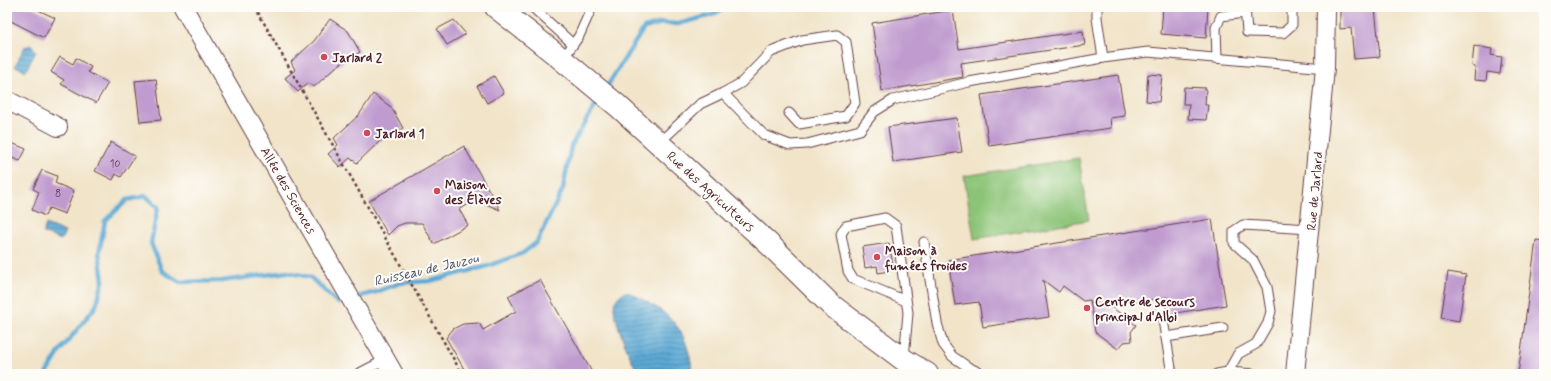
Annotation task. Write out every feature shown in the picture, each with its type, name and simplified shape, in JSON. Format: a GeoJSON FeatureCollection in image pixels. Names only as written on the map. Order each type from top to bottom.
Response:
{"type":"FeatureCollection","features":[{"type":"Feature","properties":{"kind":"street","name":"Allée des Sciences"},"geometry":{"type":"LineString","coordinates":[[184,7],[390,367]]}},
{"type":"Feature","properties":{"kind":"street","name":"Rue des Agriculteurs"},"geometry":{"type":"LineString","coordinates":[[496,7],[568,52],[592,84],[770,244],[831,305],[904,360],[927,374]]}},
{"type":"Feature","properties":{"kind":"street","name":"Rue de Jarlard"},"geometry":{"type":"LineString","coordinates":[[1295,374],[1325,68],[1326,7]]}},
{"type":"Feature","properties":{"kind":"street"},"geometry":{"type":"LineString","coordinates":[[7,100],[58,128]]}},
{"type":"Feature","properties":{"kind":"lane"},"geometry":{"type":"LineString","coordinates":[[532,7],[568,52],[578,36],[592,7]]}},
{"type":"Feature","properties":{"kind":"lane"},"geometry":{"type":"LineString","coordinates":[[1097,7],[1097,18],[1103,58]]}},
{"type":"Feature","properties":{"kind":"lane"},"geometry":{"type":"LineString","coordinates":[[1217,58],[1216,28],[1221,16],[1245,10],[1247,32],[1283,34],[1292,25],[1292,10],[1290,7]]}},
{"type":"Feature","properties":{"kind":"lane"},"geometry":{"type":"LineString","coordinates":[[659,143],[700,104],[741,82],[771,52],[802,40],[837,35],[846,42],[855,103],[846,116],[799,124],[789,113]]}},
{"type":"Feature","properties":{"kind":"lane"},"geometry":{"type":"LineString","coordinates":[[723,93],[764,135],[790,145],[796,145],[807,144],[860,130],[874,112],[893,100],[969,82],[1103,58],[1148,52],[1325,68]]}},
{"type":"Feature","properties":{"kind":"lane"},"geometry":{"type":"LineString","coordinates":[[904,360],[908,313],[896,226],[885,218],[846,226],[841,234],[848,271],[853,279],[906,301]]}},
{"type":"Feature","properties":{"kind":"lane"},"geometry":{"type":"LineString","coordinates":[[1228,372],[1238,354],[1256,344],[1268,323],[1271,310],[1267,287],[1252,260],[1234,243],[1234,231],[1244,225],[1310,229]]}},
{"type":"Feature","properties":{"kind":"lane"},"geometry":{"type":"LineString","coordinates":[[924,242],[937,323],[943,344],[952,356],[968,367],[982,374]]}},
{"type":"Feature","properties":{"kind":"lane"},"geometry":{"type":"LineString","coordinates":[[1161,308],[1172,374]]}},
{"type":"Feature","properties":{"kind":"lane"},"geometry":{"type":"LineString","coordinates":[[1166,337],[1222,328]]}},
{"type":"Feature","properties":{"kind":"lane"},"geometry":{"type":"LineString","coordinates":[[358,374],[390,367]]}},
{"type":"Feature","properties":{"kind":"lane"},"geometry":{"type":"LineString","coordinates":[[1217,374],[1228,372],[1254,374]]}},
{"type":"Feature","properties":{"kind":"path"},"geometry":{"type":"LineString","coordinates":[[255,7],[462,374]]}},
{"type":"Feature","properties":{"kind":"green space"},"geometry":{"type":"Polygon","coordinates":[[[1079,158],[1089,220],[974,239],[964,176],[1079,158]]]}},
{"type":"Feature","properties":{"kind":"water"},"geometry":{"type":"Polygon","coordinates":[[[32,45],[36,51],[26,71],[15,66],[25,46],[27,47],[32,45]]]}},
{"type":"Feature","properties":{"kind":"water"},"geometry":{"type":"Polygon","coordinates":[[[46,224],[65,232],[61,240],[43,233],[46,224]]]}},
{"type":"Feature","properties":{"kind":"water"},"geometry":{"type":"Polygon","coordinates":[[[628,292],[648,302],[666,314],[673,321],[684,339],[690,356],[691,374],[639,374],[632,361],[614,312],[614,306],[617,298],[623,293],[628,292]]]}},
{"type":"Feature","properties":{"kind":"building"},"geometry":{"type":"Polygon","coordinates":[[[7,7],[32,7],[55,18],[44,38],[7,19],[7,7]]]}},
{"type":"Feature","properties":{"kind":"building"},"geometry":{"type":"Polygon","coordinates":[[[1163,7],[1208,7],[1206,38],[1161,34],[1163,7]]]}},
{"type":"Feature","properties":{"kind":"building"},"geometry":{"type":"Polygon","coordinates":[[[1375,8],[1380,57],[1354,59],[1351,28],[1340,29],[1340,11],[1375,8]]]}},
{"type":"Feature","properties":{"kind":"building"},"geometry":{"type":"Polygon","coordinates":[[[953,10],[959,49],[1083,31],[1085,45],[961,63],[963,77],[882,91],[872,23],[953,10]]]}},
{"type":"Feature","properties":{"kind":"building","name":"Jarlard 2"},"geometry":{"type":"Polygon","coordinates":[[[330,19],[348,31],[360,52],[337,66],[314,87],[308,83],[298,92],[285,78],[295,70],[291,62],[314,41],[330,19]]]}},
{"type":"Feature","properties":{"kind":"building"},"geometry":{"type":"Polygon","coordinates":[[[454,20],[466,34],[447,45],[437,29],[454,20]]]}},
{"type":"Feature","properties":{"kind":"building"},"geometry":{"type":"Polygon","coordinates":[[[1474,46],[1492,49],[1491,55],[1502,57],[1500,74],[1487,72],[1486,81],[1474,80],[1475,67],[1472,66],[1474,46]]]}},
{"type":"Feature","properties":{"kind":"building"},"geometry":{"type":"Polygon","coordinates":[[[60,57],[73,64],[76,58],[91,67],[88,72],[108,83],[96,103],[61,84],[64,80],[51,72],[60,57]]]}},
{"type":"Feature","properties":{"kind":"building"},"geometry":{"type":"Polygon","coordinates":[[[1148,74],[1162,75],[1159,102],[1146,101],[1148,74]]]}},
{"type":"Feature","properties":{"kind":"building"},"geometry":{"type":"Polygon","coordinates":[[[1118,75],[1125,116],[1110,118],[1111,128],[989,146],[981,95],[1118,75]]]}},
{"type":"Feature","properties":{"kind":"building"},"geometry":{"type":"Polygon","coordinates":[[[494,76],[504,93],[487,103],[477,86],[494,76]]]}},
{"type":"Feature","properties":{"kind":"building"},"geometry":{"type":"Polygon","coordinates":[[[156,79],[161,120],[140,122],[135,81],[156,79]]]}},
{"type":"Feature","properties":{"kind":"building"},"geometry":{"type":"Polygon","coordinates":[[[1184,87],[1206,88],[1205,105],[1208,105],[1206,120],[1188,119],[1189,104],[1183,104],[1184,87]]]}},
{"type":"Feature","properties":{"kind":"building","name":"Jarlard 1"},"geometry":{"type":"Polygon","coordinates":[[[373,94],[391,107],[403,128],[380,141],[357,163],[350,158],[340,167],[328,154],[338,145],[334,138],[359,115],[373,94]]]}},
{"type":"Feature","properties":{"kind":"building"},"geometry":{"type":"Polygon","coordinates":[[[957,118],[962,152],[893,162],[888,127],[957,118]]]}},
{"type":"Feature","properties":{"kind":"building"},"geometry":{"type":"Polygon","coordinates":[[[7,141],[26,149],[20,161],[7,156],[7,141]]]}},
{"type":"Feature","properties":{"kind":"building"},"geometry":{"type":"Polygon","coordinates":[[[111,142],[135,156],[121,177],[116,174],[113,180],[95,171],[111,142]]]}},
{"type":"Feature","properties":{"kind":"building","name":"Maison des Élèves"},"geometry":{"type":"Polygon","coordinates":[[[464,146],[500,210],[481,202],[474,202],[459,209],[468,225],[434,244],[422,223],[405,223],[397,226],[388,235],[369,201],[464,146]]]}},
{"type":"Feature","properties":{"kind":"building"},"geometry":{"type":"Polygon","coordinates":[[[42,170],[57,176],[55,183],[74,191],[65,214],[49,208],[45,216],[32,210],[39,192],[33,189],[42,170]]]}},
{"type":"Feature","properties":{"kind":"building"},"geometry":{"type":"Polygon","coordinates":[[[1212,219],[1226,305],[1169,314],[1167,297],[1110,306],[1136,325],[1131,332],[1132,341],[1124,342],[1118,349],[1095,332],[1090,300],[1083,301],[1063,286],[1059,292],[1043,280],[1049,317],[983,327],[979,302],[955,305],[948,260],[1212,219]]]}},
{"type":"Feature","properties":{"kind":"building"},"geometry":{"type":"Polygon","coordinates":[[[1536,240],[1544,241],[1544,374],[1518,374],[1536,240]]]}},
{"type":"Feature","properties":{"kind":"building","name":"Maison à fumées froides"},"geometry":{"type":"Polygon","coordinates":[[[889,243],[894,270],[878,273],[877,266],[865,268],[862,247],[889,243]]]}},
{"type":"Feature","properties":{"kind":"building"},"geometry":{"type":"Polygon","coordinates":[[[1448,272],[1466,275],[1459,321],[1441,318],[1448,272]]]}},
{"type":"Feature","properties":{"kind":"building"},"geometry":{"type":"Polygon","coordinates":[[[540,280],[593,374],[467,374],[446,338],[453,329],[463,324],[479,323],[483,330],[516,311],[508,296],[540,280]]]}},
{"type":"Feature","properties":{"kind":"waterway","name":"Ruisseau de Jauzou"},"geometry":{"type":"LineString","coordinates":[[606,88],[644,28],[662,23],[678,24],[712,15],[726,7]]}},
{"type":"Feature","properties":{"kind":"waterway","name":"Ruisseau de Jauzou"},"geometry":{"type":"LineString","coordinates":[[354,298],[400,283],[430,281],[488,266],[523,253],[537,242],[563,189],[571,146],[600,98]]}},
{"type":"Feature","properties":{"kind":"waterway","name":"Ruisseau de Jauzou"},"geometry":{"type":"LineString","coordinates":[[46,374],[60,351],[96,306],[103,281],[99,253],[105,221],[127,200],[146,196],[158,207],[151,243],[162,271],[180,282],[222,281],[287,272],[310,277],[338,303],[347,300]]}},
{"type":"Feature","properties":{"kind":"place","name":"Jarlard 2"},"geometry":{"type":"Point","coordinates":[324,57]}},
{"type":"Feature","properties":{"kind":"place","name":"Jarlard 1"},"geometry":{"type":"Point","coordinates":[367,133]}},
{"type":"Feature","properties":{"kind":"place","name":"Maison des Élèves"},"geometry":{"type":"Point","coordinates":[437,191]}},
{"type":"Feature","properties":{"kind":"place","name":"Maison à fumées froides"},"geometry":{"type":"Point","coordinates":[877,257]}},
{"type":"Feature","properties":{"kind":"place","name":"Centre de secours principal d'Albi"},"geometry":{"type":"Point","coordinates":[1087,308]}}]}
